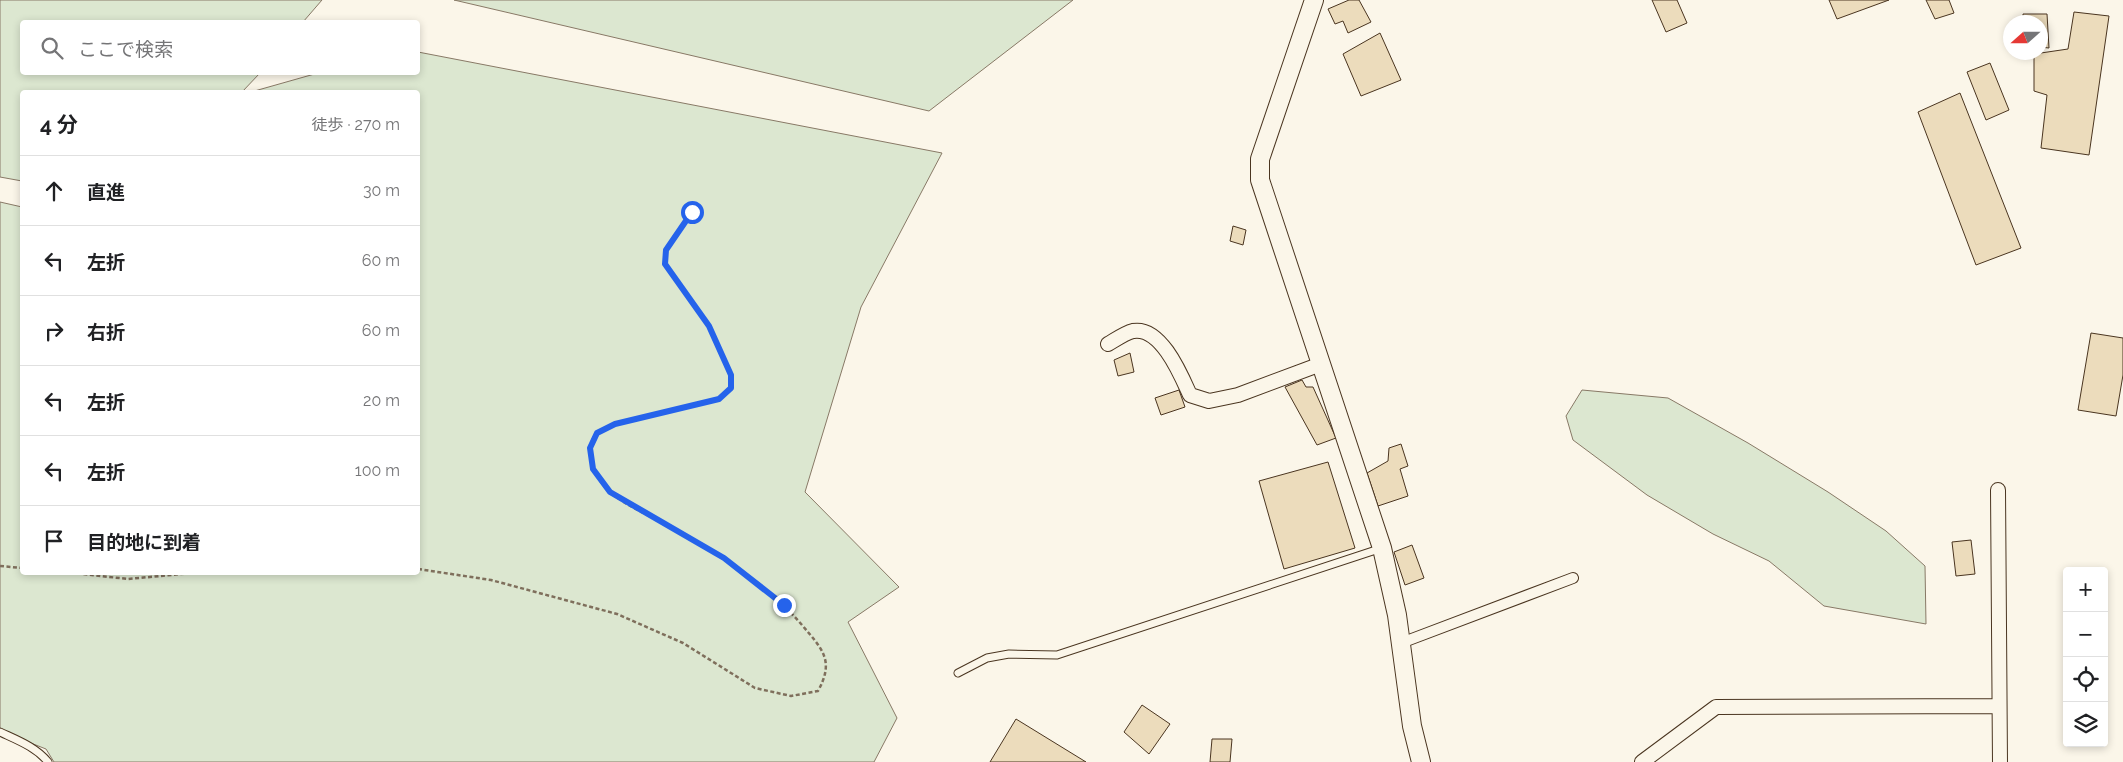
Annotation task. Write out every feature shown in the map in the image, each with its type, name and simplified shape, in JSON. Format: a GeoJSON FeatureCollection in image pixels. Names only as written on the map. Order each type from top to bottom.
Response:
{"type":"FeatureCollection","features":[{"type":"Feature","properties":{"kind":"street"},"geometry":{"type":"LineString","coordinates":[[1314,0],[1260,159],[1260,180],[1382,548],[1401,643],[1412,726],[1421,762]]}},
{"type":"Feature","properties":{"kind":"street"},"geometry":{"type":"LineString","coordinates":[[1108,344],[1133,331],[1150,334],[1173,359],[1190,395],[1208,402],[1238,395],[1321,364]]}},
{"type":"Feature","properties":{"kind":"street"},"geometry":{"type":"LineString","coordinates":[[1998,490],[2000,762]]}},
{"type":"Feature","properties":{"kind":"street"},"geometry":{"type":"LineString","coordinates":[[1401,643],[1572,578]]}},
{"type":"Feature","properties":{"kind":"street"},"geometry":{"type":"LineString","coordinates":[[1642,762],[1716,707],[1999,706]]}},
{"type":"Feature","properties":{"kind":"lane"},"geometry":{"type":"LineString","coordinates":[[958,673],[987,658],[1010,654],[1057,655],[1382,548]]}},
{"type":"Feature","properties":{"kind":"lane"},"geometry":{"type":"LineString","coordinates":[[0,732],[22,742],[43,756],[48,762]]}},
{"type":"Feature","properties":{"kind":"path"},"geometry":{"type":"LineString","coordinates":[[420,569],[491,580],[617,614],[683,643],[755,688],[791,696],[818,691],[825,677],[827,661],[819,645],[784,605],[724,558],[610,492],[593,469],[590,448],[597,433],[615,424],[719,399],[731,388],[731,375],[709,326],[665,264],[666,250],[692,212]]}},
{"type":"Feature","properties":{"kind":"path"},"geometry":{"type":"LineString","coordinates":[[0,566],[20,568]]}},
{"type":"Feature","properties":{"kind":"path"},"geometry":{"type":"LineString","coordinates":[[91,575],[128,579],[171,575]]}},
{"type":"Feature","properties":{"kind":"green space"},"geometry":{"type":"Polygon","coordinates":[[[0,0],[322,0],[305,20],[20,20],[20,75],[258,75],[244,90],[20,90],[20,181],[0,177],[0,0]]]}},
{"type":"Feature","properties":{"kind":"green space"},"geometry":{"type":"Polygon","coordinates":[[[454,0],[1073,0],[929,111],[454,0]]]}},
{"type":"Feature","properties":{"kind":"green space"},"geometry":{"type":"Polygon","coordinates":[[[420,52],[942,153],[861,307],[805,492],[899,587],[848,622],[897,718],[874,762],[54,762],[46,749],[0,731],[0,202],[20,207],[20,575],[420,575],[420,90],[258,90],[311,75],[420,75],[420,52]]]}},
{"type":"Feature","properties":{"kind":"green space"},"geometry":{"type":"Polygon","coordinates":[[[1582,390],[1668,398],[1748,443],[1828,492],[1886,531],[1925,566],[1926,624],[1824,606],[1769,561],[1713,534],[1647,495],[1573,440],[1566,416],[1582,390]]]}},
{"type":"Feature","properties":{"kind":"building"},"geometry":{"type":"Polygon","coordinates":[[[1349,0],[1359,0],[1371,22],[1348,33],[1343,21],[1335,24],[1328,9],[1349,0]]]}},
{"type":"Feature","properties":{"kind":"building"},"geometry":{"type":"Polygon","coordinates":[[[1652,0],[1677,0],[1687,23],[1666,32],[1652,0]]]}},
{"type":"Feature","properties":{"kind":"building"},"geometry":{"type":"Polygon","coordinates":[[[1829,0],[1889,0],[1837,19],[1829,0]]]}},
{"type":"Feature","properties":{"kind":"building"},"geometry":{"type":"Polygon","coordinates":[[[1926,0],[1949,0],[1954,13],[1935,19],[1926,0]]]}},
{"type":"Feature","properties":{"kind":"building"},"geometry":{"type":"Polygon","coordinates":[[[2074,12],[2109,16],[2089,155],[2041,148],[2047,95],[2034,91],[2034,60],[2048,60],[2048,52],[2068,49],[2074,12]]]}},
{"type":"Feature","properties":{"kind":"building"},"geometry":{"type":"Polygon","coordinates":[[[2047,14],[2047,15],[2023,15],[2047,14]]]}},
{"type":"Feature","properties":{"kind":"building"},"geometry":{"type":"Polygon","coordinates":[[[1380,33],[1401,80],[1361,96],[1343,54],[1380,33]]]}},
{"type":"Feature","properties":{"kind":"building"},"geometry":{"type":"Polygon","coordinates":[[[1990,63],[2009,110],[1986,120],[1967,72],[1990,63]]]}},
{"type":"Feature","properties":{"kind":"building"},"geometry":{"type":"Polygon","coordinates":[[[1960,93],[2021,248],[1976,265],[1918,112],[1960,93]]]}},
{"type":"Feature","properties":{"kind":"building"},"geometry":{"type":"Polygon","coordinates":[[[1233,226],[1246,230],[1243,245],[1230,241],[1233,226]]]}},
{"type":"Feature","properties":{"kind":"building"},"geometry":{"type":"Polygon","coordinates":[[[2091,333],[2123,338],[2123,375],[2116,416],[2078,410],[2091,333]]]}},
{"type":"Feature","properties":{"kind":"building"},"geometry":{"type":"Polygon","coordinates":[[[1130,353],[1134,372],[1118,376],[1114,360],[1130,353]]]}},
{"type":"Feature","properties":{"kind":"building"},"geometry":{"type":"Polygon","coordinates":[[[1302,380],[1306,387],[1313,387],[1336,438],[1317,445],[1285,387],[1302,380]]]}},
{"type":"Feature","properties":{"kind":"building"},"geometry":{"type":"Polygon","coordinates":[[[1179,390],[1185,407],[1161,415],[1155,398],[1179,390]]]}},
{"type":"Feature","properties":{"kind":"building"},"geometry":{"type":"Polygon","coordinates":[[[1401,444],[1408,466],[1400,469],[1408,496],[1378,506],[1367,473],[1388,461],[1389,448],[1401,444]]]}},
{"type":"Feature","properties":{"kind":"building"},"geometry":{"type":"Polygon","coordinates":[[[1328,462],[1355,548],[1284,569],[1259,481],[1328,462]]]}},
{"type":"Feature","properties":{"kind":"building"},"geometry":{"type":"Polygon","coordinates":[[[1971,540],[1975,574],[1956,576],[1952,542],[1971,540]]]}},
{"type":"Feature","properties":{"kind":"building"},"geometry":{"type":"Polygon","coordinates":[[[1412,545],[1424,578],[1405,585],[1394,552],[1412,545]]]}},
{"type":"Feature","properties":{"kind":"building"},"geometry":{"type":"Polygon","coordinates":[[[1142,705],[1170,724],[1149,754],[1124,732],[1142,705]]]}},
{"type":"Feature","properties":{"kind":"building"},"geometry":{"type":"Polygon","coordinates":[[[1016,719],[1086,762],[990,762],[1016,719]]]}},
{"type":"Feature","properties":{"kind":"building"},"geometry":{"type":"Polygon","coordinates":[[[1212,739],[1232,739],[1230,762],[1210,762],[1212,739]]]}},
{"type":"Feature","properties":{"kind":"route"},"geometry":{"type":"LineString","coordinates":[[692,212],[666,250],[665,264],[709,326],[731,375],[731,388],[719,399],[615,424],[597,433],[590,448],[593,469],[610,492],[724,558],[784,605]]}}]}
